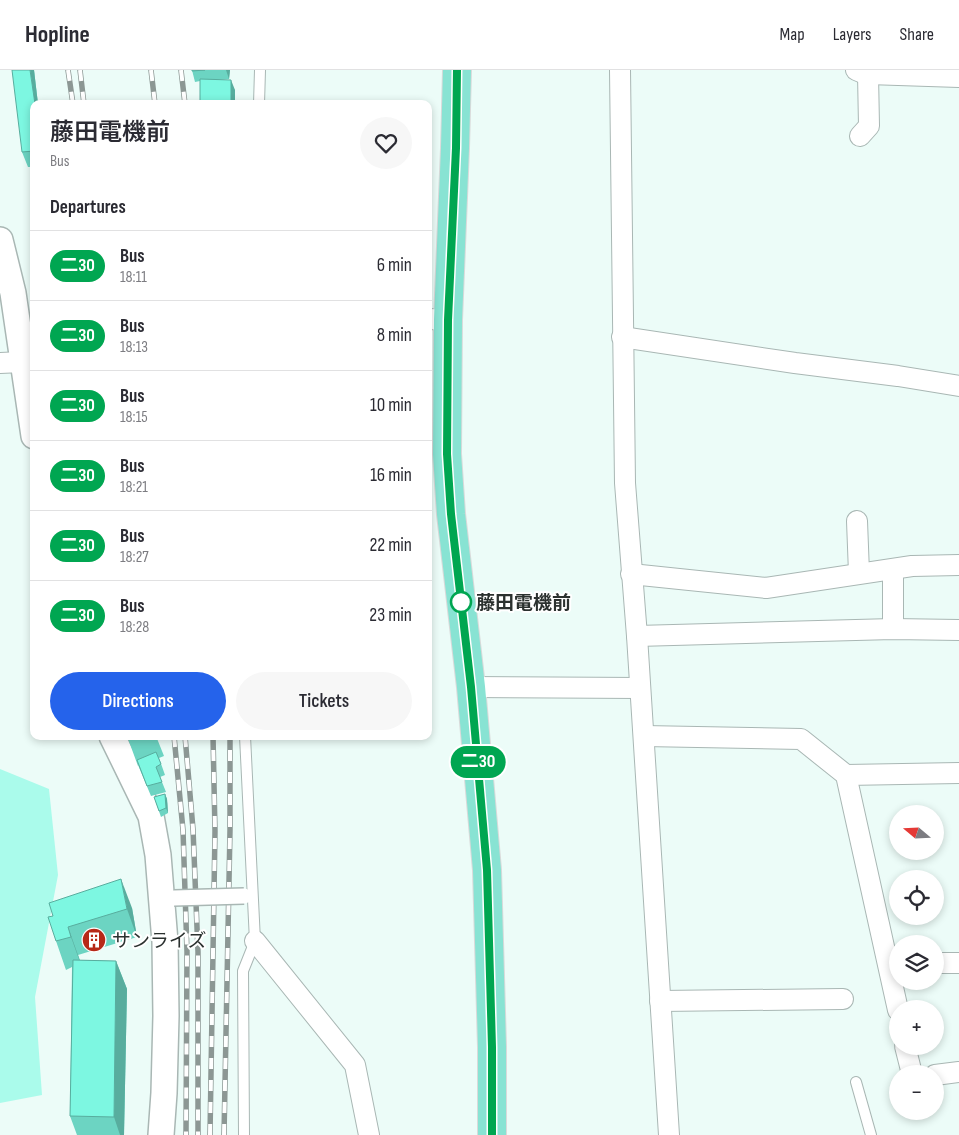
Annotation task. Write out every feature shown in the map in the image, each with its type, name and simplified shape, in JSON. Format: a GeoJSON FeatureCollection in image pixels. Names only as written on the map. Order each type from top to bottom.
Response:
{"type":"FeatureCollection","features":[{"type":"Feature","properties":{"kind":"highway"},"geometry":{"type":"LineString","coordinates":[[456,70],[456,148],[438,320],[451,514],[471,687],[487,870],[492,1047],[492,1135]]}},
{"type":"Feature","properties":{"kind":"street"},"geometry":{"type":"LineString","coordinates":[[620,70],[625,483],[644,736],[669,1135]]}},
{"type":"Feature","properties":{"kind":"street"},"geometry":{"type":"LineString","coordinates":[[860,136],[869,126],[862,72],[959,77]]}},
{"type":"Feature","properties":{"kind":"street"},"geometry":{"type":"LineString","coordinates":[[0,240],[11,362],[30,423]]}},
{"type":"Feature","properties":{"kind":"street"},"geometry":{"type":"LineString","coordinates":[[622,337],[959,386]]}},
{"type":"Feature","properties":{"kind":"street"},"geometry":{"type":"LineString","coordinates":[[857,521],[859,573]]}},
{"type":"Feature","properties":{"kind":"street"},"geometry":{"type":"LineString","coordinates":[[632,574],[766,588],[912,566],[959,566]]}},
{"type":"Feature","properties":{"kind":"street"},"geometry":{"type":"LineString","coordinates":[[893,570],[893,629]]}},
{"type":"Feature","properties":{"kind":"street"},"geometry":{"type":"LineString","coordinates":[[637,636],[893,629],[959,630]]}},
{"type":"Feature","properties":{"kind":"street"},"geometry":{"type":"LineString","coordinates":[[471,687],[640,688]]}},
{"type":"Feature","properties":{"kind":"street"},"geometry":{"type":"LineString","coordinates":[[644,736],[801,740],[846,775],[889,950]]}},
{"type":"Feature","properties":{"kind":"street"},"geometry":{"type":"LineString","coordinates":[[114,740],[151,816],[158,855],[166,960],[164,1093],[161,1135]]}},
{"type":"Feature","properties":{"kind":"street"},"geometry":{"type":"LineString","coordinates":[[846,775],[959,773]]}},
{"type":"Feature","properties":{"kind":"street"},"geometry":{"type":"LineString","coordinates":[[174,898],[244,896]]}},
{"type":"Feature","properties":{"kind":"street"},"geometry":{"type":"LineString","coordinates":[[255,941],[355,1065],[369,1135]]}},
{"type":"Feature","properties":{"kind":"street"},"geometry":{"type":"LineString","coordinates":[[944,963],[959,963]]}},
{"type":"Feature","properties":{"kind":"street"},"geometry":{"type":"LineString","coordinates":[[660,1001],[843,999]]}},
{"type":"Feature","properties":{"kind":"street"},"geometry":{"type":"LineString","coordinates":[[944,1074],[959,1072]]}},
{"type":"Feature","properties":{"kind":"lane"},"geometry":{"type":"LineString","coordinates":[[258,100],[260,70]]}},
{"type":"Feature","properties":{"kind":"lane"},"geometry":{"type":"LineString","coordinates":[[244,740],[255,941],[243,971],[244,1135]]}},
{"type":"Feature","properties":{"kind":"lane"},"geometry":{"type":"LineString","coordinates":[[856,1082],[871,1135]]}},
{"type":"Feature","properties":{"kind":"green space"},"geometry":{"type":"Polygon","coordinates":[[[0,769],[49,789],[58,875],[35,997],[42,1095],[0,1103],[0,769]]]}},
{"type":"Feature","properties":{"kind":"building"},"geometry":{"type":"Polygon","coordinates":[[[12,70],[30,70],[34,100],[30,100],[30,151],[22,152],[12,70]]]}},
{"type":"Feature","properties":{"kind":"building"},"geometry":{"type":"Polygon","coordinates":[[[200,79],[231,80],[231,100],[200,100],[200,79]]]}},
{"type":"Feature","properties":{"kind":"building"},"geometry":{"type":"Polygon","coordinates":[[[156,752],[161,764],[156,767],[162,782],[147,786],[137,760],[156,752]]]}},
{"type":"Feature","properties":{"kind":"building"},"geometry":{"type":"Polygon","coordinates":[[[165,794],[166,808],[159,811],[154,797],[165,794]]]}},
{"type":"Feature","properties":{"kind":"building"},"geometry":{"type":"Polygon","coordinates":[[[121,879],[127,909],[68,927],[71,937],[56,941],[48,917],[53,916],[49,903],[121,879]]]}},
{"type":"Feature","properties":{"kind":"building"},"geometry":{"type":"Polygon","coordinates":[[[73,960],[116,961],[114,1117],[70,1116],[73,960]]]}},
{"type":"Feature","properties":{"kind":"railway"},"geometry":{"type":"LineString","coordinates":[[68,70],[72,100]]}},
{"type":"Feature","properties":{"kind":"railway"},"geometry":{"type":"LineString","coordinates":[[80,70],[84,100]]}},
{"type":"Feature","properties":{"kind":"railway"},"geometry":{"type":"LineString","coordinates":[[151,70],[155,100]]}},
{"type":"Feature","properties":{"kind":"railway"},"geometry":{"type":"LineString","coordinates":[[181,70],[185,100]]}},
{"type":"Feature","properties":{"kind":"railway"},"geometry":{"type":"LineString","coordinates":[[174,740],[183,830],[187,952],[186,1135]]}},
{"type":"Feature","properties":{"kind":"railway"},"geometry":{"type":"LineString","coordinates":[[185,740],[193,829],[198,952],[198,1135]]}},
{"type":"Feature","properties":{"kind":"railway"},"geometry":{"type":"LineString","coordinates":[[210,1135],[215,831],[213,740]]}},
{"type":"Feature","properties":{"kind":"railway"},"geometry":{"type":"LineString","coordinates":[[224,1135],[230,740]]}},
{"type":"Feature","properties":{"kind":"bus line","name":"二30"},"geometry":{"type":"LineString","coordinates":[[457,70],[456,148],[448,320],[447,454],[451,514],[471,687],[487,870],[492,1047],[492,1135]]}},
{"type":"Feature","properties":{"kind":"place","name":"藤田電機前"},"geometry":{"type":"Point","coordinates":[461,602]}},
{"type":"Feature","properties":{"kind":"place","name":"サンライズ"},"geometry":{"type":"Point","coordinates":[94,940]}}]}
